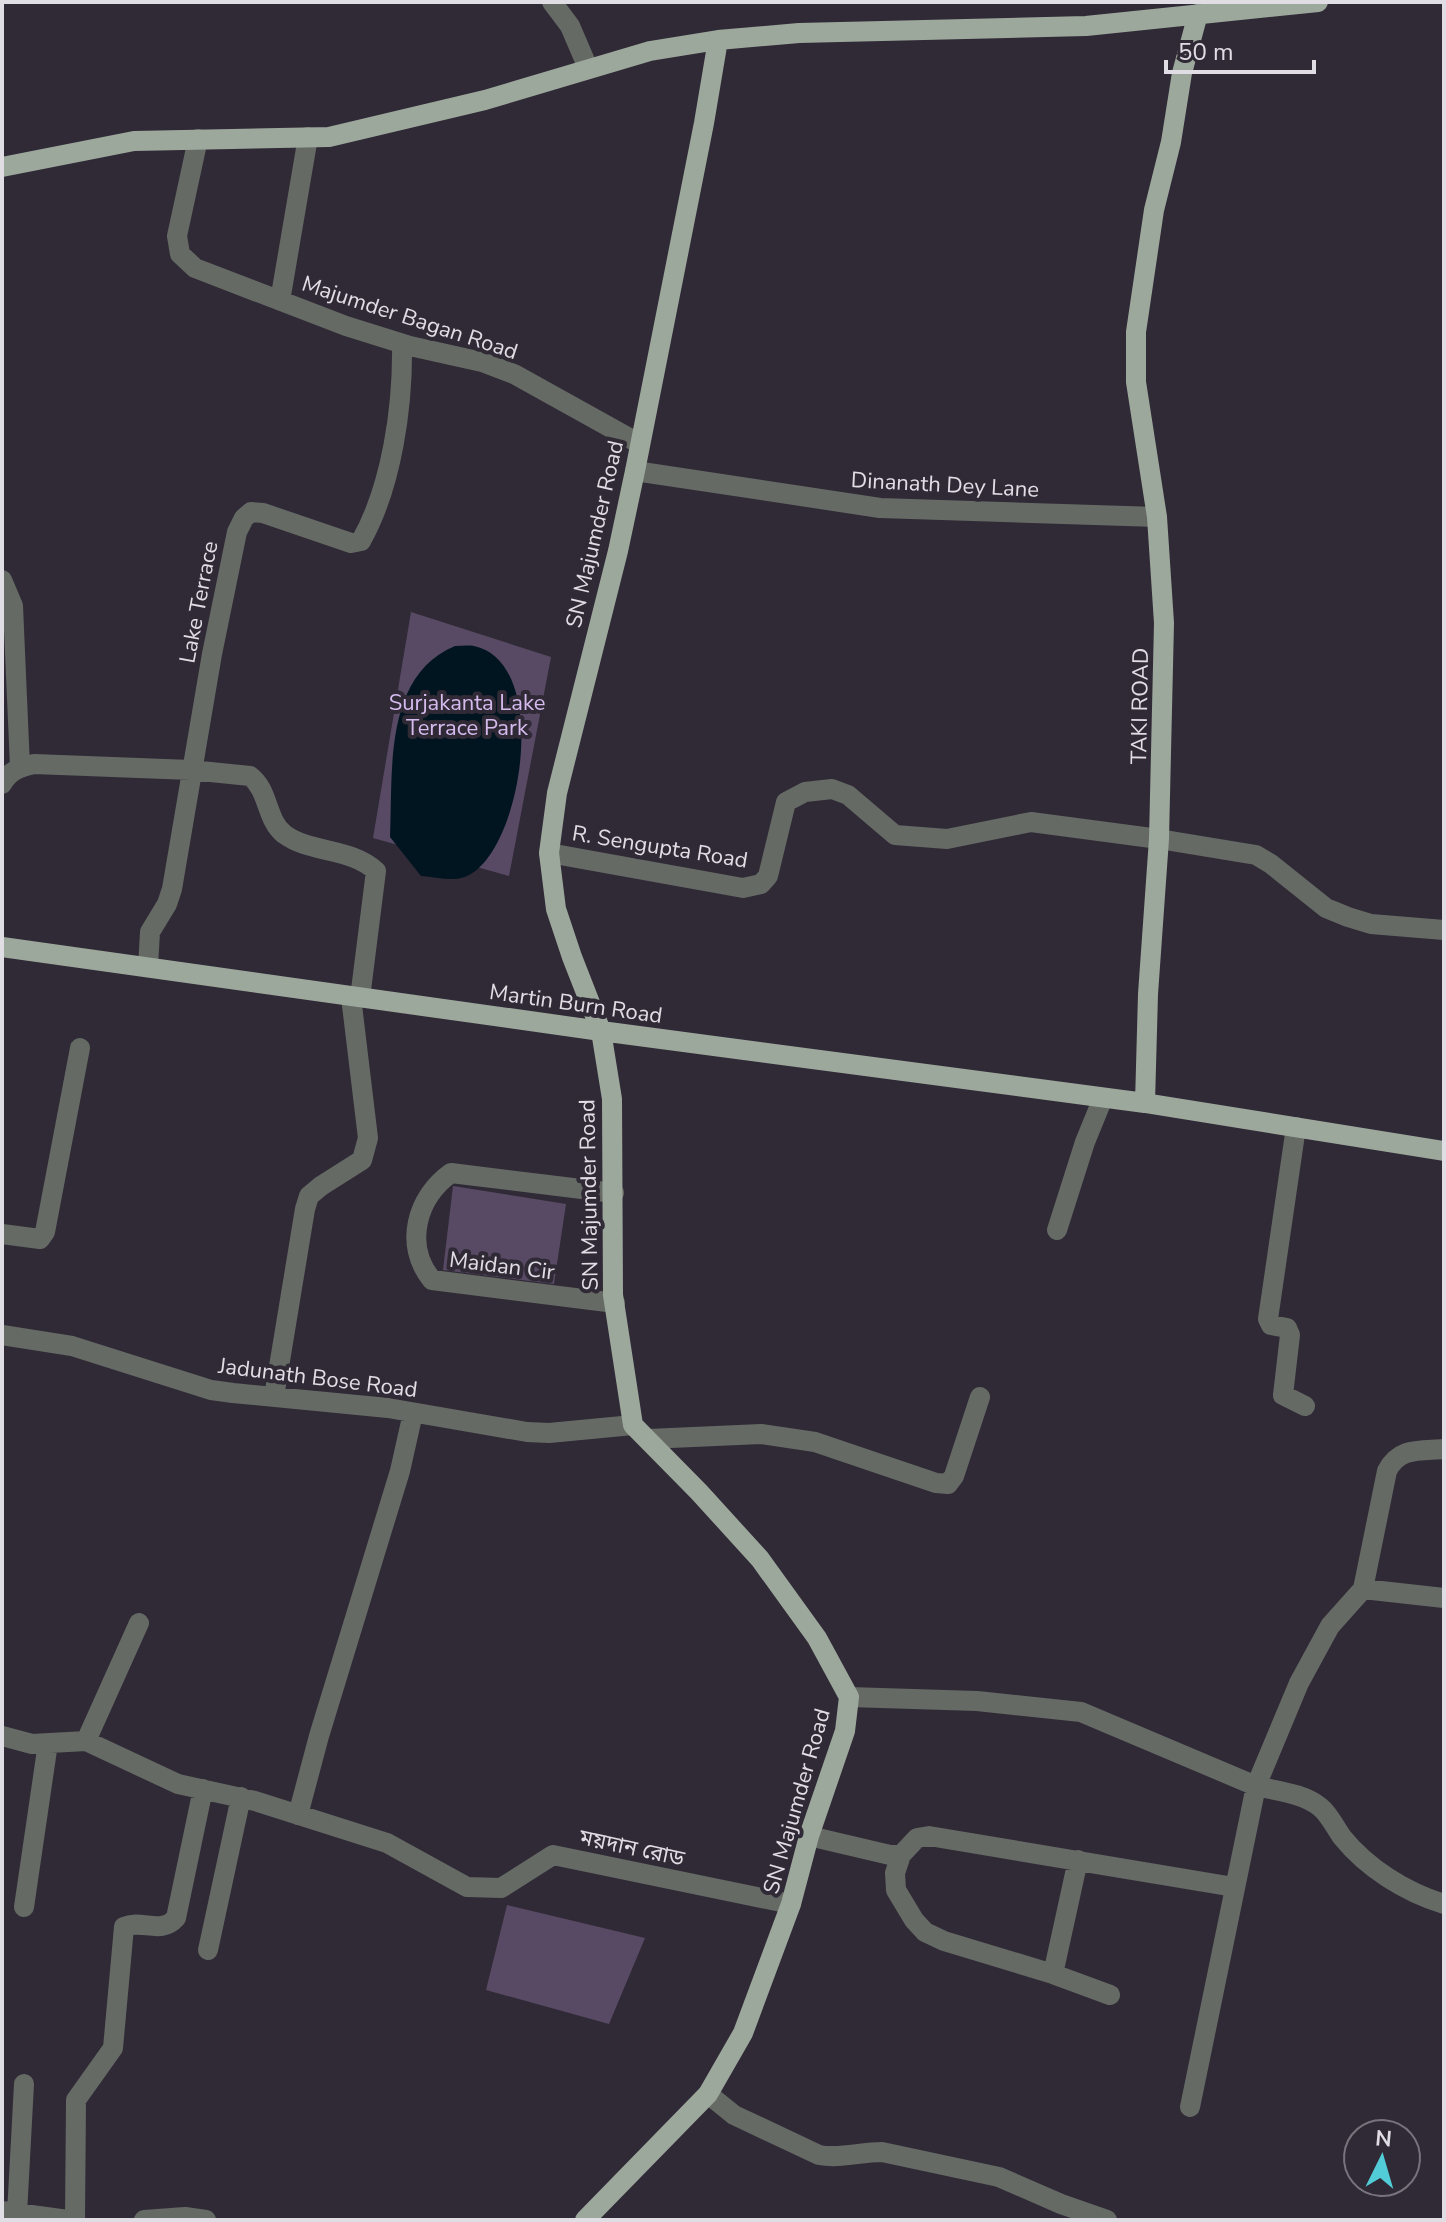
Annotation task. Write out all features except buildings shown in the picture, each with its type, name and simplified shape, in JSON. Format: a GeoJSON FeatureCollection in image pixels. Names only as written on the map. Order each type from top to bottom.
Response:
{"type":"FeatureCollection","features":[{"type":"Feature","properties":{"kind":"main road"},"geometry":{"type":"LineString","coordinates":[[2,167],[134,141],[329,137],[485,100],[650,51],[718,40],[799,33],[1086,26],[1318,2]]}},
{"type":"Feature","properties":{"kind":"main road","name":"TAKI ROAD"},"geometry":{"type":"LineString","coordinates":[[1145,1103],[1148,994],[1159,839],[1164,623],[1157,517],[1136,382],[1136,332],[1154,210],[1171,142],[1182,73],[1198,14]]}},
{"type":"Feature","properties":{"kind":"main road","name":"SN Majumder Road"},"geometry":{"type":"LineString","coordinates":[[585,2220],[708,2094],[751,2015],[791,1904],[809,1836],[845,1731],[849,1697],[817,1638],[765,1566],[641,1432],[615,1303],[612,1099],[601,1031],[556,909],[549,853],[557,793],[635,471],[718,40]]}},
{"type":"Feature","properties":{"kind":"main road","name":"Martin Burn Road"},"geometry":{"type":"LineString","coordinates":[[2,947],[356,998],[1145,1103]]}},
{"type":"Feature","properties":{"kind":"main road"},"geometry":{"type":"LineString","coordinates":[[1145,1103],[1185,1112],[1444,1151]]}},
{"type":"Feature","properties":{"kind":"street"},"geometry":{"type":"LineString","coordinates":[[552,2],[570,26],[588,68]]}},
{"type":"Feature","properties":{"kind":"street"},"geometry":{"type":"LineString","coordinates":[[280,301],[308,137]]}},
{"type":"Feature","properties":{"kind":"street","name":"Majumder Bagan Road"},"geometry":{"type":"LineString","coordinates":[[198,139],[177,236],[180,254],[195,268],[346,326],[402,344],[482,362],[514,374],[640,444]]}},
{"type":"Feature","properties":{"kind":"street","name":"Lake Terrace"},"geometry":{"type":"LineString","coordinates":[[148,967],[150,932],[172,889],[191,770],[237,532],[251,512],[263,513],[351,543],[361,541],[371,522],[394,444],[402,386],[402,344]]}},
{"type":"Feature","properties":{"kind":"street","name":"Dinanath Dey Lane"},"geometry":{"type":"LineString","coordinates":[[635,471],[880,508],[1157,517]]}},
{"type":"Feature","properties":{"kind":"street"},"geometry":{"type":"LineString","coordinates":[[2,580],[13,606],[20,767]]}},
{"type":"Feature","properties":{"kind":"street"},"geometry":{"type":"LineString","coordinates":[[2,784],[20,767],[34,764],[191,770],[250,776],[257,781],[279,829],[287,836],[360,858],[376,871],[356,998],[368,1138],[366,1152],[362,1160],[309,1196],[274,1397]]}},
{"type":"Feature","properties":{"kind":"street","name":"R. Sengupta Road"},"geometry":{"type":"LineString","coordinates":[[549,853],[743,888],[761,884],[768,876],[786,802],[805,792],[832,789],[848,795],[895,835],[947,839],[1031,822],[1159,839]]}},
{"type":"Feature","properties":{"kind":"street"},"geometry":{"type":"LineString","coordinates":[[1159,839],[1256,855],[1326,908],[1348,917],[1371,924],[1444,930]]}},
{"type":"Feature","properties":{"kind":"street"},"geometry":{"type":"LineString","coordinates":[[2,1234],[40,1239],[45,1232],[80,1048]]}},
{"type":"Feature","properties":{"kind":"street"},"geometry":{"type":"LineString","coordinates":[[1057,1230],[1085,1142],[1103,1098]]}},
{"type":"Feature","properties":{"kind":"street"},"geometry":{"type":"LineString","coordinates":[[1296,1127],[1268,1319],[1271,1325],[1287,1328],[1290,1335],[1283,1395],[1305,1406]]}},
{"type":"Feature","properties":{"kind":"street","name":"Maidan Cir"},"geometry":{"type":"LineString","coordinates":[[614,1193],[451,1173],[432,1188],[415,1229],[418,1258],[432,1280],[615,1303]]}},
{"type":"Feature","properties":{"kind":"street","name":"Jadunath Bose Road"},"geometry":{"type":"LineString","coordinates":[[2,1335],[72,1346],[211,1390],[413,1413],[527,1432],[761,1434],[815,1442],[936,1483],[948,1484],[954,1476],[980,1397]]}},
{"type":"Feature","properties":{"kind":"street"},"geometry":{"type":"LineString","coordinates":[[298,1815],[400,1471],[413,1413]]}},
{"type":"Feature","properties":{"kind":"street"},"geometry":{"type":"LineString","coordinates":[[1190,2107],[1256,1786],[1299,1683],[1330,1626],[1363,1589],[1387,1471],[1393,1459],[1402,1453],[1444,1449]]}},
{"type":"Feature","properties":{"kind":"street"},"geometry":{"type":"LineString","coordinates":[[1363,1589],[1444,1598]]}},
{"type":"Feature","properties":{"kind":"street"},"geometry":{"type":"LineString","coordinates":[[2,1736],[32,1744],[86,1741],[139,1623]]}},
{"type":"Feature","properties":{"kind":"street"},"geometry":{"type":"LineString","coordinates":[[849,1697],[977,1701],[1081,1712],[1256,1786],[1300,1796],[1321,1807],[1343,1838],[1367,1863],[1388,1878],[1444,1904]]}},
{"type":"Feature","properties":{"kind":"street","name":"ময়দান রোড"},"geometry":{"type":"LineString","coordinates":[[86,1741],[178,1784],[241,1797],[387,1843],[467,1887],[501,1888],[553,1855],[791,1904]]}},
{"type":"Feature","properties":{"kind":"street"},"geometry":{"type":"LineString","coordinates":[[24,1907],[48,1743]]}},
{"type":"Feature","properties":{"kind":"street"},"geometry":{"type":"LineString","coordinates":[[75,2220],[76,2100],[113,2048],[124,1927],[130,1924],[162,1927],[176,1918],[203,1789]]}},
{"type":"Feature","properties":{"kind":"street"},"geometry":{"type":"LineString","coordinates":[[208,1950],[241,1797]]}},
{"type":"Feature","properties":{"kind":"street"},"geometry":{"type":"LineString","coordinates":[[809,1836],[901,1855]]}},
{"type":"Feature","properties":{"kind":"street"},"geometry":{"type":"LineString","coordinates":[[1110,1995],[925,1932],[896,1890],[895,1873],[901,1855],[917,1838],[929,1836],[1234,1887]]}},
{"type":"Feature","properties":{"kind":"street"},"geometry":{"type":"LineString","coordinates":[[1053,1974],[1078,1860]]}},
{"type":"Feature","properties":{"kind":"street"},"geometry":{"type":"LineString","coordinates":[[24,2084],[7,2214],[68,2220]]}},
{"type":"Feature","properties":{"kind":"street"},"geometry":{"type":"LineString","coordinates":[[708,2094],[734,2115],[819,2155],[834,2158],[882,2152],[999,2177],[1107,2220]]}},
{"type":"Feature","properties":{"kind":"street"},"geometry":{"type":"LineString","coordinates":[[144,2220],[185,2217],[206,2220]]}},
{"type":"Feature","properties":{"kind":"green space","name":"Surjakanta Lake Terrace Park"},"geometry":{"type":"Polygon","coordinates":[[[411,612],[551,657],[509,876],[373,838],[411,612]]]}},
{"type":"Feature","properties":{"kind":"green space"},"geometry":{"type":"Polygon","coordinates":[[[453,1186],[566,1204],[554,1284],[443,1270],[453,1186]]]}},
{"type":"Feature","properties":{"kind":"green space"},"geometry":{"type":"Polygon","coordinates":[[[507,1905],[645,1938],[609,2024],[486,1990],[507,1905]]]}},
{"type":"Feature","properties":{"kind":"water","name":"Surjakanta Lake Terrace Park"},"geometry":{"type":"Polygon","coordinates":[[[455,646],[474,646],[498,659],[513,685],[520,718],[521,756],[515,794],[503,830],[488,858],[469,875],[452,879],[421,876],[390,837],[393,756],[404,702],[415,679],[432,660],[455,646]]]}}]}
